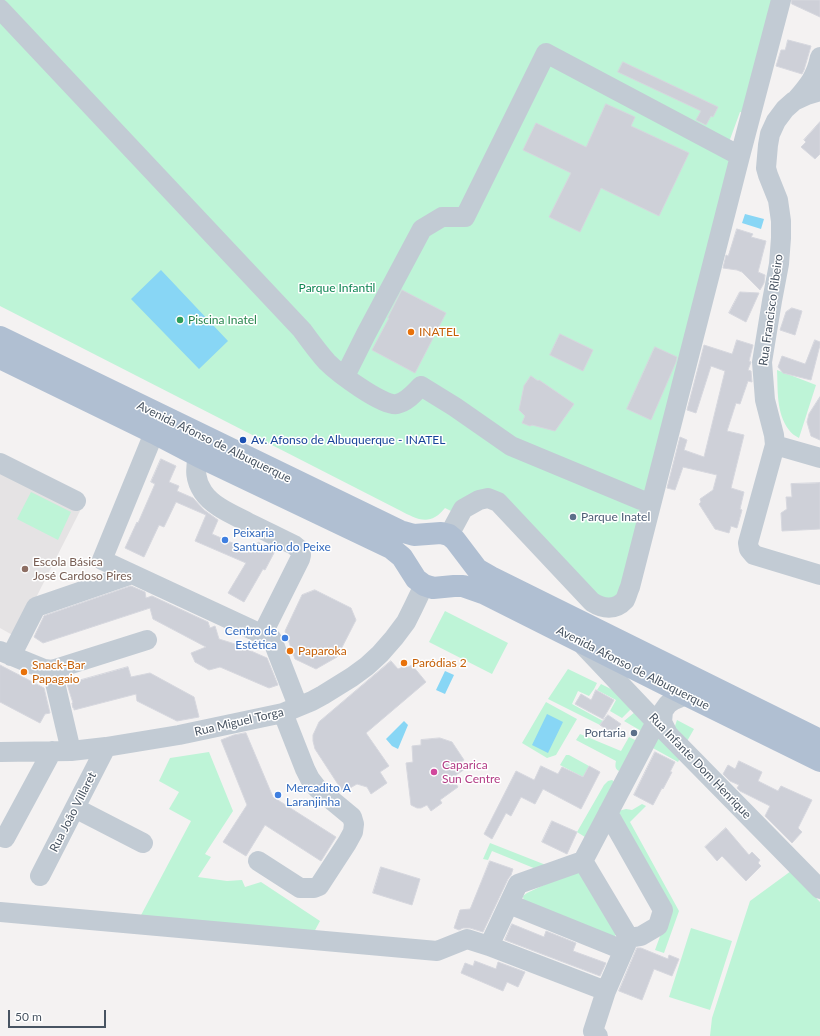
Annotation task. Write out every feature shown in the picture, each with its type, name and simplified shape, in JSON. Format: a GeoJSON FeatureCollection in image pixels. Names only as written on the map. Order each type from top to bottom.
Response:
{"type":"FeatureCollection","features":[{"type":"Feature","properties":{"kind":"main road","name":"Avenida Afonso de Albuquerque"},"geometry":{"type":"LineString","coordinates":[[0,337],[392,528],[414,535],[447,538],[480,571],[491,577],[820,740]]}},
{"type":"Feature","properties":{"kind":"main road","name":"Avenida Afonso de Albuquerque"},"geometry":{"type":"LineString","coordinates":[[0,358],[198,456],[391,548],[426,581],[454,586],[463,586],[487,595],[820,761]]}},
{"type":"Feature","properties":{"kind":"main road"},"geometry":{"type":"LineString","coordinates":[[424,536],[447,538],[463,554],[464,562],[462,570],[452,583],[426,581],[408,562],[412,546],[416,541],[424,536]]}},
{"type":"Feature","properties":{"kind":"street"},"geometry":{"type":"LineString","coordinates":[[447,538],[463,509],[479,500],[488,498],[498,502],[592,602],[599,606],[608,608],[618,605],[625,599],[630,587],[781,0]]}},
{"type":"Feature","properties":{"kind":"street"},"geometry":{"type":"LineString","coordinates":[[0,9],[302,330],[327,362],[345,376],[368,393],[384,402],[396,405],[408,399],[420,386],[455,407],[511,446],[641,500]]}},
{"type":"Feature","properties":{"kind":"street"},"geometry":{"type":"LineString","coordinates":[[345,376],[422,229],[442,217],[465,217],[546,53],[740,156]]}},
{"type":"Feature","properties":{"kind":"street"},"geometry":{"type":"LineString","coordinates":[[794,101],[809,85],[816,72],[820,57]]}},
{"type":"Feature","properties":{"kind":"street","name":"Rua Francisco Ribeiro"},"geometry":{"type":"LineString","coordinates":[[820,92],[807,95],[794,101],[785,109],[776,121],[770,134],[768,145],[766,168],[778,200],[781,221],[778,264],[762,362],[765,400],[775,445],[748,543],[749,549],[754,555],[820,576]]}},
{"type":"Feature","properties":{"kind":"street"},"geometry":{"type":"LineString","coordinates":[[154,433],[102,560],[272,639],[305,770],[317,788],[352,817],[354,824],[353,832],[347,843],[319,886],[314,888],[300,888],[258,861]]}},
{"type":"Feature","properties":{"kind":"street"},"geometry":{"type":"LineString","coordinates":[[775,445],[820,458]]}},
{"type":"Feature","properties":{"kind":"street"},"geometry":{"type":"LineString","coordinates":[[198,456],[196,472],[197,477],[204,493],[210,500],[222,509],[294,545],[300,550],[300,559],[262,635]]}},
{"type":"Feature","properties":{"kind":"street"},"geometry":{"type":"LineString","coordinates":[[0,463],[76,500]]}},
{"type":"Feature","properties":{"kind":"street"},"geometry":{"type":"LineString","coordinates":[[132,574],[36,607],[6,653],[44,669],[52,670],[147,640]]}},
{"type":"Feature","properties":{"kind":"street","name":"Rua Miguel Torga"},"geometry":{"type":"LineString","coordinates":[[0,752],[71,751],[106,747],[179,735],[290,710],[312,701],[352,677],[376,658],[406,622],[426,581]]}},
{"type":"Feature","properties":{"kind":"street","name":"Rua Infante Dom Henrique"},"geometry":{"type":"LineString","coordinates":[[581,643],[820,889]]}},
{"type":"Feature","properties":{"kind":"street"},"geometry":{"type":"LineString","coordinates":[[52,670],[71,751]]}},
{"type":"Feature","properties":{"kind":"street"},"geometry":{"type":"LineString","coordinates":[[489,946],[518,884],[583,861],[608,814],[662,728],[663,711],[668,704],[686,695]]}},
{"type":"Feature","properties":{"kind":"street","name":"Rua João Villaret"},"geometry":{"type":"LineString","coordinates":[[40,876],[106,747]]}},
{"type":"Feature","properties":{"kind":"street"},"geometry":{"type":"LineString","coordinates":[[3,837],[52,751]]}},
{"type":"Feature","properties":{"kind":"street"},"geometry":{"type":"LineString","coordinates":[[75,808],[143,843]]}},
{"type":"Feature","properties":{"kind":"street"},"geometry":{"type":"LineString","coordinates":[[598,1036],[593,1031],[606,991],[626,944],[658,926],[663,910],[608,814]]}},
{"type":"Feature","properties":{"kind":"street"},"geometry":{"type":"LineString","coordinates":[[583,861],[626,944]]}},
{"type":"Feature","properties":{"kind":"street"},"geometry":{"type":"LineString","coordinates":[[509,904],[626,944]]}},
{"type":"Feature","properties":{"kind":"street"},"geometry":{"type":"LineString","coordinates":[[0,912],[437,951],[467,939],[606,991]]}},
{"type":"Feature","properties":{"kind":"shaded area","name":"Escola Básica José Cardoso Pires"},"geometry":{"type":"Polygon","coordinates":[[[0,470],[81,509],[16,637],[0,628],[0,470]]]}},
{"type":"Feature","properties":{"kind":"green space","name":"Parque Infantil"},"geometry":{"type":"Polygon","coordinates":[[[0,0],[774,0],[746,113],[740,112],[725,153],[734,157],[620,594],[602,603],[501,498],[453,512],[445,508],[431,519],[426,520],[413,517],[0,306],[0,0]]]}},
{"type":"Feature","properties":{"kind":"green space"},"geometry":{"type":"Polygon","coordinates":[[[777,370],[816,385],[799,438],[790,431],[782,416],[778,401],[777,370]]]}},
{"type":"Feature","properties":{"kind":"green space"},"geometry":{"type":"Polygon","coordinates":[[[31,492],[71,512],[58,540],[17,519],[31,492]]]}},
{"type":"Feature","properties":{"kind":"green space"},"geometry":{"type":"Polygon","coordinates":[[[445,611],[508,643],[492,674],[429,642],[445,611]]]}},
{"type":"Feature","properties":{"kind":"green space"},"geometry":{"type":"Polygon","coordinates":[[[568,669],[597,683],[589,696],[578,691],[572,704],[603,721],[600,725],[548,699],[568,669]]]}},
{"type":"Feature","properties":{"kind":"green space"},"geometry":{"type":"Polygon","coordinates":[[[601,684],[615,691],[631,709],[622,718],[610,711],[616,700],[597,690],[601,684]]]}},
{"type":"Feature","properties":{"kind":"green space"},"geometry":{"type":"Polygon","coordinates":[[[546,702],[577,719],[556,755],[547,758],[522,743],[546,702]]]}},
{"type":"Feature","properties":{"kind":"green space"},"geometry":{"type":"Polygon","coordinates":[[[635,712],[644,723],[643,732],[624,721],[635,712]]]}},
{"type":"Feature","properties":{"kind":"green space"},"geometry":{"type":"Polygon","coordinates":[[[677,720],[694,729],[686,743],[674,729],[677,720]]]}},
{"type":"Feature","properties":{"kind":"green space"},"geometry":{"type":"Polygon","coordinates":[[[580,734],[621,751],[629,737],[639,742],[619,771],[615,764],[616,761],[576,740],[580,734]]]}},
{"type":"Feature","properties":{"kind":"green space"},"geometry":{"type":"Polygon","coordinates":[[[656,738],[661,739],[680,758],[678,762],[651,747],[656,738]]]}},
{"type":"Feature","properties":{"kind":"green space"},"geometry":{"type":"Polygon","coordinates":[[[209,752],[233,811],[205,854],[211,857],[198,877],[227,881],[242,880],[245,887],[261,882],[320,921],[313,934],[139,919],[191,821],[169,809],[179,792],[159,781],[170,758],[209,752]]]}},
{"type":"Feature","properties":{"kind":"green space"},"geometry":{"type":"Polygon","coordinates":[[[566,755],[569,755],[589,766],[583,777],[560,765],[566,755]]]}},
{"type":"Feature","properties":{"kind":"green space"},"geometry":{"type":"Polygon","coordinates":[[[612,780],[616,783],[585,837],[577,832],[604,785],[608,781],[612,780]]]}},
{"type":"Feature","properties":{"kind":"green space"},"geometry":{"type":"Polygon","coordinates":[[[642,804],[646,806],[630,822],[679,911],[664,953],[655,950],[670,909],[618,811],[626,809],[632,810],[642,804]]]}},
{"type":"Feature","properties":{"kind":"green space"},"geometry":{"type":"Polygon","coordinates":[[[490,843],[546,865],[541,871],[492,851],[488,860],[483,859],[490,843]]]}},
{"type":"Feature","properties":{"kind":"green space"},"geometry":{"type":"Polygon","coordinates":[[[582,871],[617,933],[615,936],[524,903],[523,896],[527,893],[571,872],[582,871]]]}},
{"type":"Feature","properties":{"kind":"green space"},"geometry":{"type":"Polygon","coordinates":[[[791,871],[820,902],[820,1036],[710,1036],[712,1018],[750,901],[791,871]]]}},
{"type":"Feature","properties":{"kind":"green space"},"geometry":{"type":"Polygon","coordinates":[[[691,928],[732,941],[710,1010],[669,997],[691,928]]]}},
{"type":"Feature","properties":{"kind":"water"},"geometry":{"type":"Polygon","coordinates":[[[745,214],[764,219],[761,229],[742,223],[745,214]]]}},
{"type":"Feature","properties":{"kind":"water","name":"Piscina Inatel"},"geometry":{"type":"Polygon","coordinates":[[[161,270],[228,341],[199,369],[131,299],[161,270]]]}},
{"type":"Feature","properties":{"kind":"water"},"geometry":{"type":"Polygon","coordinates":[[[445,671],[454,675],[445,694],[436,690],[445,671]]]}},
{"type":"Feature","properties":{"kind":"water"},"geometry":{"type":"Polygon","coordinates":[[[547,714],[563,722],[548,753],[532,745],[547,714]]]}},
{"type":"Feature","properties":{"kind":"water"},"geometry":{"type":"Polygon","coordinates":[[[404,721],[408,725],[398,749],[392,746],[386,739],[404,721]]]}},
{"type":"Feature","properties":{"kind":"building"},"geometry":{"type":"Polygon","coordinates":[[[792,0],[820,0],[820,17],[792,4],[792,0]]]}},
{"type":"Feature","properties":{"kind":"building"},"geometry":{"type":"Polygon","coordinates":[[[788,40],[811,46],[802,74],[776,66],[781,50],[785,50],[788,40]]]}},
{"type":"Feature","properties":{"kind":"building"},"geometry":{"type":"Polygon","coordinates":[[[623,62],[718,107],[713,117],[711,116],[706,125],[696,120],[701,111],[618,72],[623,62]]]}},
{"type":"Feature","properties":{"kind":"building"},"geometry":{"type":"Polygon","coordinates":[[[606,104],[635,117],[631,126],[689,153],[659,216],[601,188],[580,232],[549,217],[571,173],[523,150],[536,123],[586,147],[606,104]]]}},
{"type":"Feature","properties":{"kind":"building"},"geometry":{"type":"Polygon","coordinates":[[[820,122],[820,154],[815,159],[801,147],[806,142],[804,140],[820,122]]]}},
{"type":"Feature","properties":{"kind":"building"},"geometry":{"type":"Polygon","coordinates":[[[737,229],[753,234],[751,237],[766,241],[758,272],[765,275],[764,283],[760,290],[742,272],[723,268],[726,255],[728,256],[737,229]]]}},
{"type":"Feature","properties":{"kind":"building"},"geometry":{"type":"Polygon","coordinates":[[[402,290],[446,313],[415,373],[372,350],[402,290]]]}},
{"type":"Feature","properties":{"kind":"building"},"geometry":{"type":"Polygon","coordinates":[[[740,292],[759,293],[746,322],[729,313],[740,292]]]}},
{"type":"Feature","properties":{"kind":"building"},"geometry":{"type":"Polygon","coordinates":[[[792,308],[802,311],[795,335],[780,330],[786,312],[792,308]]]}},
{"type":"Feature","properties":{"kind":"building"},"geometry":{"type":"Polygon","coordinates":[[[560,334],[593,350],[583,371],[550,355],[560,334]]]}},
{"type":"Feature","properties":{"kind":"building"},"geometry":{"type":"Polygon","coordinates":[[[737,340],[753,345],[749,361],[751,362],[748,370],[751,371],[752,382],[748,381],[740,404],[736,403],[727,431],[744,435],[731,488],[744,492],[740,509],[742,510],[737,528],[731,526],[729,533],[715,529],[699,504],[701,502],[700,499],[713,490],[717,475],[683,467],[675,490],[667,488],[680,437],[687,440],[684,450],[704,457],[725,371],[711,366],[696,413],[687,410],[704,345],[732,354],[737,340]]]}},
{"type":"Feature","properties":{"kind":"building"},"geometry":{"type":"Polygon","coordinates":[[[815,340],[820,342],[820,345],[811,380],[783,373],[778,367],[782,356],[805,364],[815,340]]]}},
{"type":"Feature","properties":{"kind":"building"},"geometry":{"type":"Polygon","coordinates":[[[655,347],[677,357],[651,420],[627,409],[655,347]]]}},
{"type":"Feature","properties":{"kind":"building"},"geometry":{"type":"Polygon","coordinates":[[[531,376],[574,404],[555,431],[522,423],[525,416],[519,410],[524,386],[531,376]]]}},
{"type":"Feature","properties":{"kind":"building"},"geometry":{"type":"Polygon","coordinates":[[[820,397],[820,440],[811,436],[807,422],[809,414],[820,397]]]}},
{"type":"Feature","properties":{"kind":"building"},"geometry":{"type":"Polygon","coordinates":[[[161,459],[176,466],[169,482],[179,486],[177,491],[193,498],[204,510],[218,520],[212,534],[253,552],[258,542],[275,551],[265,570],[263,569],[244,602],[228,593],[246,563],[195,541],[206,515],[176,502],[164,527],[159,525],[144,557],[125,548],[155,484],[151,482],[161,459]]]}},
{"type":"Feature","properties":{"kind":"building"},"geometry":{"type":"Polygon","coordinates":[[[820,483],[820,529],[782,531],[781,513],[787,509],[786,497],[792,497],[791,484],[820,483]]]}},
{"type":"Feature","properties":{"kind":"building"},"geometry":{"type":"Polygon","coordinates":[[[131,586],[145,592],[146,598],[152,596],[208,622],[210,628],[215,626],[219,639],[235,644],[267,658],[278,685],[269,688],[220,667],[209,670],[195,662],[191,653],[206,647],[153,619],[150,608],[43,643],[34,637],[44,616],[131,586]]]}},
{"type":"Feature","properties":{"kind":"building"},"geometry":{"type":"Polygon","coordinates":[[[315,590],[351,608],[356,620],[337,657],[316,669],[295,659],[285,631],[302,595],[315,590]]]}},
{"type":"Feature","properties":{"kind":"building"},"geometry":{"type":"Polygon","coordinates":[[[391,661],[398,669],[412,665],[426,682],[366,733],[389,766],[380,772],[387,783],[371,794],[367,787],[357,784],[343,792],[315,749],[313,735],[319,722],[391,661]]]}},
{"type":"Feature","properties":{"kind":"building"},"geometry":{"type":"Polygon","coordinates":[[[0,665],[44,688],[50,713],[45,714],[40,723],[0,702],[0,665]]]}},
{"type":"Feature","properties":{"kind":"building"},"geometry":{"type":"Polygon","coordinates":[[[128,667],[131,677],[150,673],[194,697],[199,717],[177,721],[137,701],[136,694],[74,710],[67,684],[128,667]]]}},
{"type":"Feature","properties":{"kind":"building"},"geometry":{"type":"Polygon","coordinates":[[[596,690],[614,700],[603,719],[575,704],[581,694],[591,700],[596,690]]]}},
{"type":"Feature","properties":{"kind":"building"},"geometry":{"type":"Polygon","coordinates":[[[608,715],[621,724],[613,734],[600,725],[608,715]]]}},
{"type":"Feature","properties":{"kind":"building"},"geometry":{"type":"Polygon","coordinates":[[[246,733],[273,797],[336,837],[321,861],[265,825],[246,856],[223,842],[247,805],[221,740],[234,735],[246,733]]]}},
{"type":"Feature","properties":{"kind":"building","name":"Caparica Sun Centre"},"geometry":{"type":"Polygon","coordinates":[[[440,738],[452,742],[464,760],[461,762],[465,769],[456,775],[459,778],[455,782],[458,787],[440,800],[442,803],[431,811],[427,805],[417,808],[411,805],[406,763],[413,762],[412,746],[421,745],[421,740],[440,738]]]}},
{"type":"Feature","properties":{"kind":"building"},"geometry":{"type":"Polygon","coordinates":[[[655,752],[675,762],[670,772],[672,772],[653,805],[634,795],[655,752]]]}},
{"type":"Feature","properties":{"kind":"building"},"geometry":{"type":"Polygon","coordinates":[[[739,761],[762,772],[758,781],[778,791],[781,786],[812,800],[798,828],[802,832],[792,843],[765,816],[770,806],[740,791],[737,788],[739,785],[730,781],[723,774],[728,765],[735,769],[739,761]]]}},
{"type":"Feature","properties":{"kind":"building"},"geometry":{"type":"Polygon","coordinates":[[[541,766],[558,774],[562,767],[583,777],[589,766],[600,772],[581,809],[543,789],[535,804],[521,797],[511,816],[506,813],[492,839],[484,834],[516,771],[534,780],[541,766]]]}},
{"type":"Feature","properties":{"kind":"building"},"geometry":{"type":"Polygon","coordinates":[[[552,821],[577,832],[567,854],[542,842],[552,821]]]}},
{"type":"Feature","properties":{"kind":"building"},"geometry":{"type":"Polygon","coordinates":[[[726,828],[749,855],[752,852],[760,860],[758,863],[761,866],[746,881],[722,856],[717,861],[705,847],[726,828]]]}},
{"type":"Feature","properties":{"kind":"building"},"geometry":{"type":"Polygon","coordinates":[[[490,861],[513,869],[483,932],[470,928],[463,928],[459,930],[454,928],[460,910],[470,909],[490,861]]]}},
{"type":"Feature","properties":{"kind":"building"},"geometry":{"type":"Polygon","coordinates":[[[381,867],[420,879],[412,905],[373,893],[381,867]]]}},
{"type":"Feature","properties":{"kind":"building"},"geometry":{"type":"Polygon","coordinates":[[[512,924],[544,937],[546,931],[576,943],[573,951],[606,963],[600,976],[505,940],[512,924]]]}},
{"type":"Feature","properties":{"kind":"building"},"geometry":{"type":"Polygon","coordinates":[[[637,948],[641,948],[668,959],[669,955],[679,959],[672,976],[654,969],[642,1000],[619,991],[637,948]]]}},
{"type":"Feature","properties":{"kind":"building"},"geometry":{"type":"Polygon","coordinates":[[[475,961],[496,969],[498,962],[525,972],[518,987],[507,982],[503,991],[461,973],[465,963],[473,966],[475,961]]]}},
{"type":"Feature","properties":{"kind":"place","name":"Piscina Inatel"},"geometry":{"type":"Point","coordinates":[180,320]}},
{"type":"Feature","properties":{"kind":"place","name":"INATEL"},"geometry":{"type":"Point","coordinates":[411,332]}},
{"type":"Feature","properties":{"kind":"place","name":"Av. Afonso de Albuquerque - INATEL"},"geometry":{"type":"Point","coordinates":[243,440]}},
{"type":"Feature","properties":{"kind":"place","name":"Parque Inatel"},"geometry":{"type":"Point","coordinates":[573,517]}},
{"type":"Feature","properties":{"kind":"place","name":"Peixaria Santuario do Peixe"},"geometry":{"type":"Point","coordinates":[225,540]}},
{"type":"Feature","properties":{"kind":"place","name":"Escola Básica José Cardoso Pires"},"geometry":{"type":"Point","coordinates":[25,569]}},
{"type":"Feature","properties":{"kind":"place","name":"Centro de Estética"},"geometry":{"type":"Point","coordinates":[285,638]}},
{"type":"Feature","properties":{"kind":"place","name":"Paparoka"},"geometry":{"type":"Point","coordinates":[290,651]}},
{"type":"Feature","properties":{"kind":"place","name":"Paródias 2"},"geometry":{"type":"Point","coordinates":[404,663]}},
{"type":"Feature","properties":{"kind":"place","name":"Snack-Bar Papagaio"},"geometry":{"type":"Point","coordinates":[24,672]}},
{"type":"Feature","properties":{"kind":"place","name":"Portaria"},"geometry":{"type":"Point","coordinates":[634,733]}},
{"type":"Feature","properties":{"kind":"place","name":"Caparica Sun Centre"},"geometry":{"type":"Point","coordinates":[434,772]}},
{"type":"Feature","properties":{"kind":"place","name":"Mercadito A Laranjinha"},"geometry":{"type":"Point","coordinates":[278,795]}}]}
